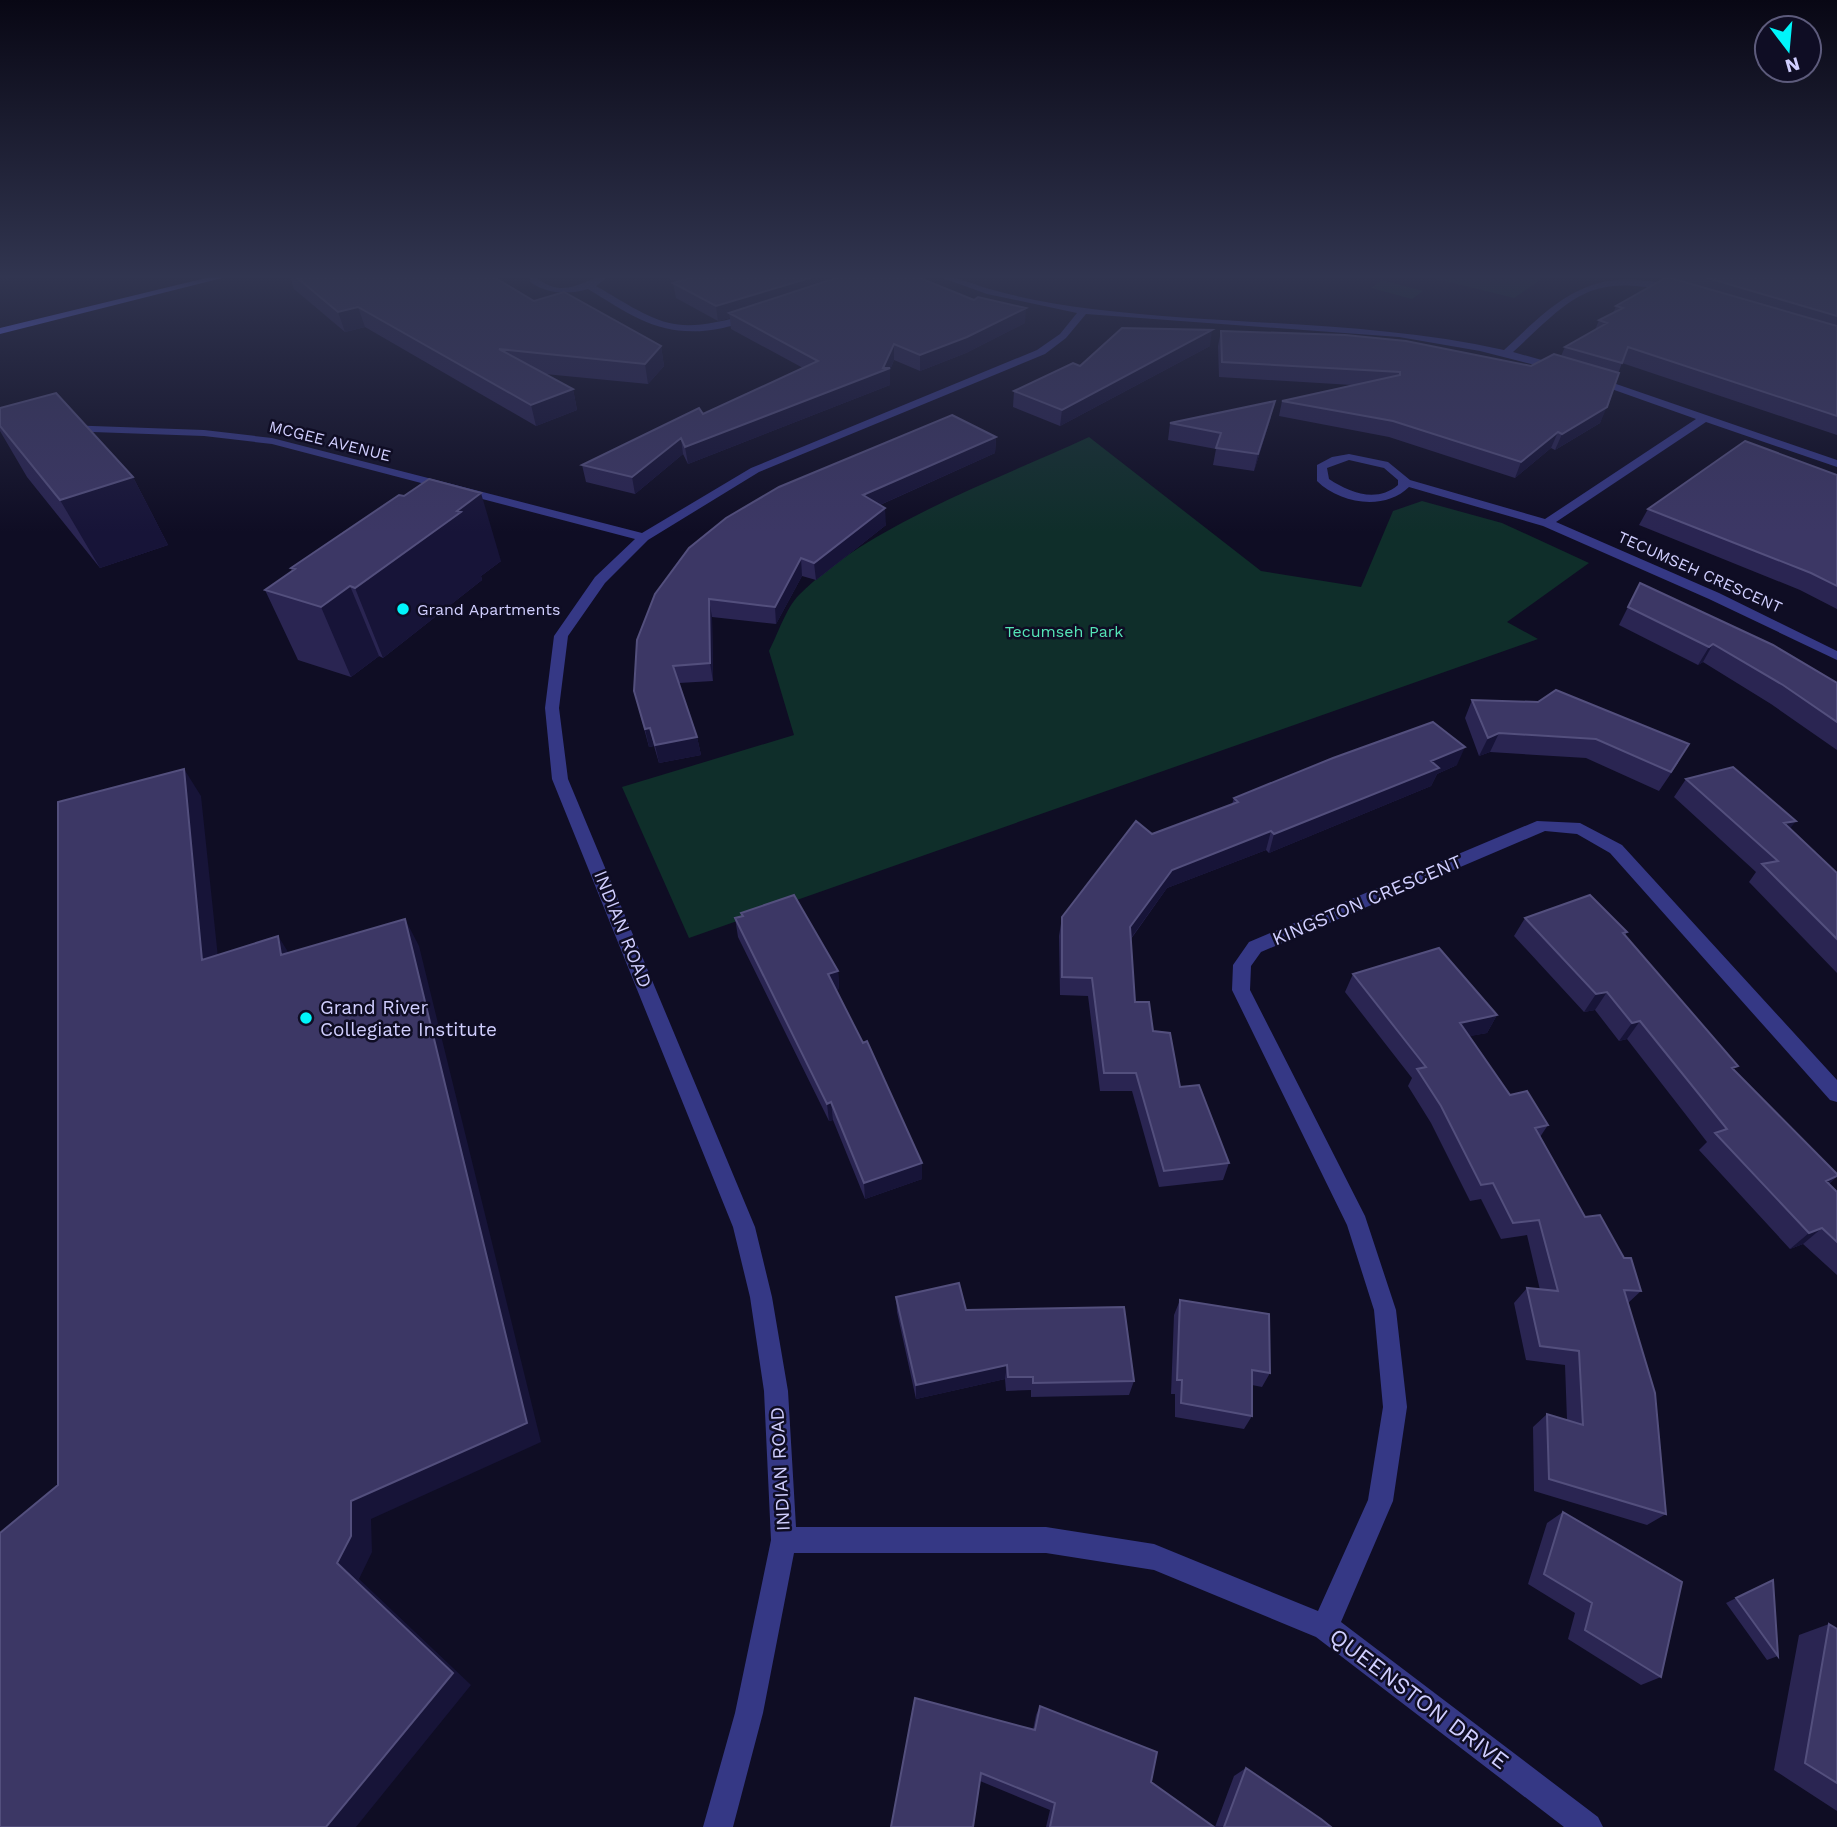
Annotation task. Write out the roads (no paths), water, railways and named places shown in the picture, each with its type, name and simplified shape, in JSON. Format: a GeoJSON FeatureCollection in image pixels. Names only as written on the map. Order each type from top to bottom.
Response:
{"type":"FeatureCollection","features":[{"type":"Feature","properties":{"kind":"street","name":"INDIAN ROAD"},"geometry":{"type":"LineString","coordinates":[[719,1827],[749,1713],[784,1540],[776,1391],[761,1297],[744,1227],[560,779],[552,708],[561,636],[600,580],[644,537],[755,470],[1019,361]]}},
{"type":"Feature","properties":{"kind":"street"},"geometry":{"type":"LineString","coordinates":[[1538,361],[1569,371]]}},
{"type":"Feature","properties":{"kind":"street"},"geometry":{"type":"LineString","coordinates":[[1581,375],[1837,464]]}},
{"type":"Feature","properties":{"kind":"street"},"geometry":{"type":"LineString","coordinates":[[1547,523],[1704,418]]}},
{"type":"Feature","properties":{"kind":"street","name":"MCGEE AVENUE"},"geometry":{"type":"LineString","coordinates":[[53,428],[204,433],[272,441],[644,537]]}},
{"type":"Feature","properties":{"kind":"street","name":"TECUMSEH CRESCENT"},"geometry":{"type":"LineString","coordinates":[[1404,482],[1398,492],[1388,496],[1361,498],[1334,489],[1323,481],[1320,474],[1321,467],[1336,459],[1363,458],[1388,465],[1397,471],[1404,482],[1547,523],[1714,596],[1837,656]]}},
{"type":"Feature","properties":{"kind":"street","name":"KINGSTON CRESCENT"},"geometry":{"type":"LineString","coordinates":[[1325,1628],[1380,1501],[1395,1407],[1385,1310],[1357,1223],[1241,990],[1242,965],[1255,947],[1543,825],[1580,829],[1616,849],[1837,1094]]}},
{"type":"Feature","properties":{"kind":"street","name":"QUEENSTON DRIVE"},"geometry":{"type":"LineString","coordinates":[[784,1540],[1046,1540],[1154,1557],[1325,1628],[1588,1827]]}},
{"type":"Feature","properties":{"kind":"place","name":"Grand Apartments"},"geometry":{"type":"Point","coordinates":[403,609]}},
{"type":"Feature","properties":{"kind":"place","name":"Grand River Collegiate Institute"},"geometry":{"type":"Point","coordinates":[306,1018]}},
{"type":"Feature","properties":{"kind":"park label","name":"Tecumseh Park"},"geometry":{"type":"Point","coordinates":[1064,631]}}]}
